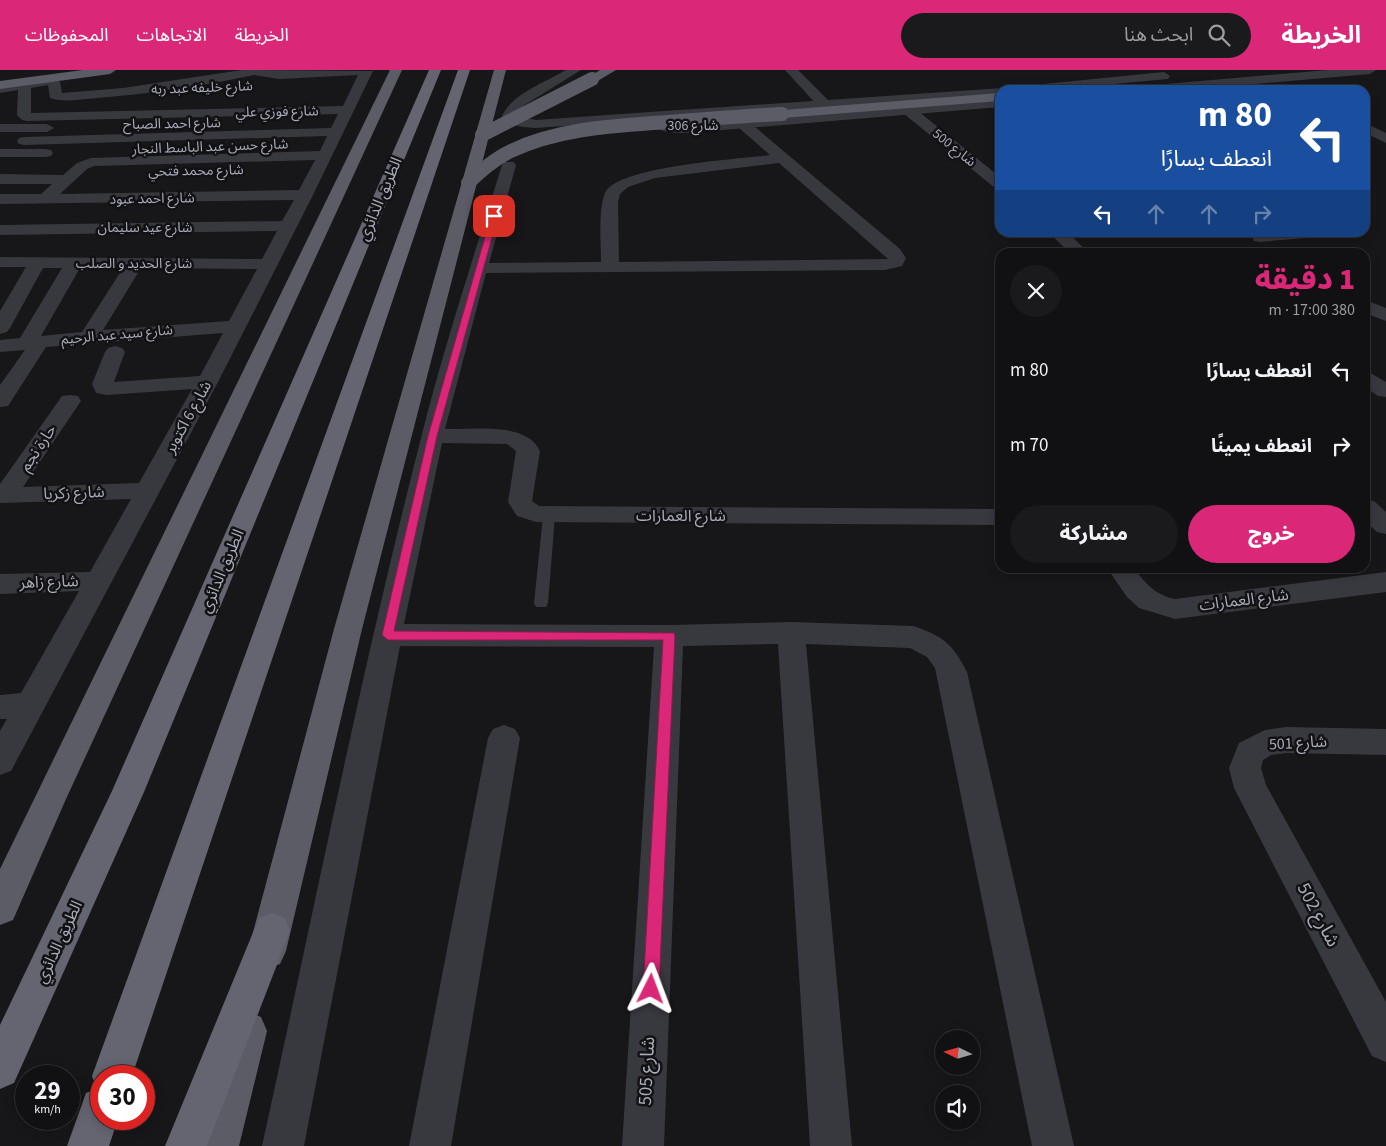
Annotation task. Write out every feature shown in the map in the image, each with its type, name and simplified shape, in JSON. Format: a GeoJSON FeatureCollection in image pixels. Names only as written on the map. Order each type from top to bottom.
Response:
{"type":"FeatureCollection","features":[{"type":"Feature","properties":{"kind":"highway"},"geometry":{"type":"LineString","coordinates":[[0,73],[18,70]]}},
{"type":"Feature","properties":{"kind":"highway"},"geometry":{"type":"LineString","coordinates":[[0,77],[62,70]]}},
{"type":"Feature","properties":{"kind":"highway"},"geometry":{"type":"LineString","coordinates":[[0,908],[396,70]]}},
{"type":"Feature","properties":{"kind":"highway","name":"الطريق الدائري"},"geometry":{"type":"LineString","coordinates":[[0,1069],[128,792],[435,70]]}},
{"type":"Feature","properties":{"kind":"highway","name":"الطريق الدائري"},"geometry":{"type":"LineString","coordinates":[[116,1065],[464,70]]}},
{"type":"Feature","properties":{"kind":"highway"},"geometry":{"type":"LineString","coordinates":[[218,1146],[348,629],[500,70]]}},
{"type":"Feature","properties":{"kind":"highway"},"geometry":{"type":"LineString","coordinates":[[482,135],[610,70]]}},
{"type":"Feature","properties":{"kind":"highway"},"geometry":{"type":"LineString","coordinates":[[0,85],[114,72]]}},
{"type":"Feature","properties":{"kind":"highway"},"geometry":{"type":"LineString","coordinates":[[468,183],[483,168],[517,149],[554,136],[594,128],[995,98]]}},
{"type":"Feature","properties":{"kind":"highway"},"geometry":{"type":"LineString","coordinates":[[186,1146],[272,931]]}},
{"type":"Feature","properties":{"kind":"highway"},"geometry":{"type":"LineString","coordinates":[[88,1146],[93,1130]]}},
{"type":"Feature","properties":{"kind":"street"},"geometry":{"type":"LineString","coordinates":[[187,75],[210,70]]}},
{"type":"Feature","properties":{"kind":"street"},"geometry":{"type":"LineString","coordinates":[[575,70],[518,103],[512,108],[508,118],[519,122],[536,124],[650,116]]}},
{"type":"Feature","properties":{"kind":"street"},"geometry":{"type":"LineString","coordinates":[[791,70],[822,103]]}},
{"type":"Feature","properties":{"kind":"street"},"geometry":{"type":"LineString","coordinates":[[1064,85],[1230,70]]}},
{"type":"Feature","properties":{"kind":"street"},"geometry":{"type":"LineString","coordinates":[[1200,85],[1370,70]]}},
{"type":"Feature","properties":{"kind":"street"},"geometry":{"type":"LineString","coordinates":[[0,89],[114,72]]}},
{"type":"Feature","properties":{"kind":"street"},"geometry":{"type":"LineString","coordinates":[[54,82],[55,102],[111,93],[136,96],[222,86],[272,72],[285,75],[332,140]]}},
{"type":"Feature","properties":{"kind":"street"},"geometry":{"type":"LineString","coordinates":[[1305,85],[1301,82],[1302,80],[1310,75]]}},
{"type":"Feature","properties":{"kind":"street"},"geometry":{"type":"LineString","coordinates":[[1251,80],[1280,85]]}},
{"type":"Feature","properties":{"kind":"street","name":"شارع فوزي علي"},"geometry":{"type":"LineString","coordinates":[[25,86],[25,117],[332,140]]}},
{"type":"Feature","properties":{"kind":"street"},"geometry":{"type":"LineString","coordinates":[[275,86],[332,140]]}},
{"type":"Feature","properties":{"kind":"street","name":"شارع 306"},"geometry":{"type":"LineString","coordinates":[[995,90],[650,116],[655,124],[674,129],[744,125],[995,102]]}},
{"type":"Feature","properties":{"kind":"street","name":"شارع خليفه عبد ربه"},"geometry":{"type":"LineString","coordinates":[[55,102],[126,107],[332,140]]}},
{"type":"Feature","properties":{"kind":"street","name":"شارع 500"},"geometry":{"type":"LineString","coordinates":[[908,110],[995,181]]}},
{"type":"Feature","properties":{"kind":"street"},"geometry":{"type":"LineString","coordinates":[[1370,120],[1386,128]]}},
{"type":"Feature","properties":{"kind":"street"},"geometry":{"type":"LineString","coordinates":[[480,268],[885,265],[896,262],[897,258],[894,253],[744,125]]}},
{"type":"Feature","properties":{"kind":"street","name":"شارع احمد الصباح"},"geometry":{"type":"LineString","coordinates":[[0,128],[64,128],[332,140]]}},
{"type":"Feature","properties":{"kind":"street"},"geometry":{"type":"LineString","coordinates":[[1370,130],[1386,138]]}},
{"type":"Feature","properties":{"kind":"street"},"geometry":{"type":"LineString","coordinates":[[0,140],[52,142],[94,137],[332,140]]}},
{"type":"Feature","properties":{"kind":"street"},"geometry":{"type":"LineString","coordinates":[[0,179],[74,172],[332,140]]}},
{"type":"Feature","properties":{"kind":"street"},"geometry":{"type":"LineString","coordinates":[[45,199],[74,172],[87,163],[332,140]]}},
{"type":"Feature","properties":{"kind":"street"},"geometry":{"type":"LineString","coordinates":[[0,213],[120,214],[332,140]]}},
{"type":"Feature","properties":{"kind":"street"},"geometry":{"type":"LineString","coordinates":[[0,246],[332,140]]}},
{"type":"Feature","properties":{"kind":"street","name":"شارع احمد عبود"},"geometry":{"type":"LineString","coordinates":[[0,199],[45,199],[332,140]]}},
{"type":"Feature","properties":{"kind":"street","name":"شارع عيد سليمان"},"geometry":{"type":"LineString","coordinates":[[0,230],[332,140]]}},
{"type":"Feature","properties":{"kind":"street","name":"شارع 6 اكتوبر"},"geometry":{"type":"LineString","coordinates":[[0,761],[207,382],[332,140]]}},
{"type":"Feature","properties":{"kind":"street"},"geometry":{"type":"LineString","coordinates":[[0,153],[74,172]]}},
{"type":"Feature","properties":{"kind":"street"},"geometry":{"type":"LineString","coordinates":[[610,268],[610,202],[613,192],[623,184],[653,174],[782,158]]}},
{"type":"Feature","properties":{"kind":"street"},"geometry":{"type":"LineString","coordinates":[[283,1146],[388,635],[432,436],[509,165]]}},
{"type":"Feature","properties":{"kind":"street"},"geometry":{"type":"LineString","coordinates":[[0,166],[74,172]]}},
{"type":"Feature","properties":{"kind":"street"},"geometry":{"type":"LineString","coordinates":[[1062,237],[1075,248]]}},
{"type":"Feature","properties":{"kind":"street"},"geometry":{"type":"LineString","coordinates":[[1260,237],[1276,248]]}},
{"type":"Feature","properties":{"kind":"street","name":"شارع الحديد و الصلب"},"geometry":{"type":"LineString","coordinates":[[0,262],[269,264]]}},
{"type":"Feature","properties":{"kind":"street"},"geometry":{"type":"LineString","coordinates":[[0,328],[37,263]]}},
{"type":"Feature","properties":{"kind":"street"},"geometry":{"type":"LineString","coordinates":[[0,401],[73,264]]}},
{"type":"Feature","properties":{"kind":"street"},"geometry":{"type":"LineString","coordinates":[[89,337],[134,264]]}},
{"type":"Feature","properties":{"kind":"street"},"geometry":{"type":"LineString","coordinates":[[1370,308],[1386,316]]}},
{"type":"Feature","properties":{"kind":"street","name":"شارع سيد عبد الرحيم"},"geometry":{"type":"LineString","coordinates":[[0,346],[235,326]]}},
{"type":"Feature","properties":{"kind":"street"},"geometry":{"type":"LineString","coordinates":[[115,352],[104,384],[104,388],[107,389],[207,382]]}},
{"type":"Feature","properties":{"kind":"street"},"geometry":{"type":"LineString","coordinates":[[1370,381],[1386,391]]}},
{"type":"Feature","properties":{"kind":"street","name":"حارة نجم"},"geometry":{"type":"LineString","coordinates":[[3,495],[70,401]]}},
{"type":"Feature","properties":{"kind":"street","name":"شارع العمارات"},"geometry":{"type":"LineString","coordinates":[[432,436],[509,438],[519,440],[526,445],[528,451],[520,502],[526,510],[536,514],[550,516],[995,517]]}},
{"type":"Feature","properties":{"kind":"street","name":"شارع زكريا"},"geometry":{"type":"LineString","coordinates":[[3,495],[148,491]]}},
{"type":"Feature","properties":{"kind":"street"},"geometry":{"type":"LineString","coordinates":[[1370,512],[1386,526]]}},
{"type":"Feature","properties":{"kind":"street","name":"شارع العمارات"},"geometry":{"type":"LineString","coordinates":[[1123,573],[1143,598],[1164,608],[1175,609],[1386,582]]}},
{"type":"Feature","properties":{"kind":"street","name":"شارع زاهر"},"geometry":{"type":"LineString","coordinates":[[0,584],[98,581]]}},
{"type":"Feature","properties":{"kind":"street"},"geometry":{"type":"LineString","coordinates":[[388,635],[670,636],[791,633],[912,637],[929,644],[944,655],[952,672],[1053,1146]]}},
{"type":"Feature","properties":{"kind":"street"},"geometry":{"type":"LineString","coordinates":[[791,633],[830,1146]]}},
{"type":"Feature","properties":{"kind":"street","name":"شارع 505"},"geometry":{"type":"LineString","coordinates":[[643,1146],[670,636]]}},
{"type":"Feature","properties":{"kind":"street"},"geometry":{"type":"LineString","coordinates":[[0,707],[31,705]]}},
{"type":"Feature","properties":{"kind":"street"},"geometry":{"type":"LineString","coordinates":[[430,1146],[504,738]]}},
{"type":"Feature","properties":{"kind":"street","name":"شارع 501"},"geometry":{"type":"LineString","coordinates":[[1250,788],[1245,768],[1250,752],[1265,742],[1286,740],[1386,742]]}},
{"type":"Feature","properties":{"kind":"street","name":"شارع 502"},"geometry":{"type":"LineString","coordinates":[[1250,788],[1386,1042]]}},
{"type":"Feature","properties":{"kind":"lane"},"geometry":{"type":"LineString","coordinates":[[541,602],[550,516]]}},
{"type":"Feature","properties":{"kind":"route"},"geometry":{"type":"LineString","coordinates":[[494,216],[432,436],[388,635],[670,636],[651,989]]}}]}
